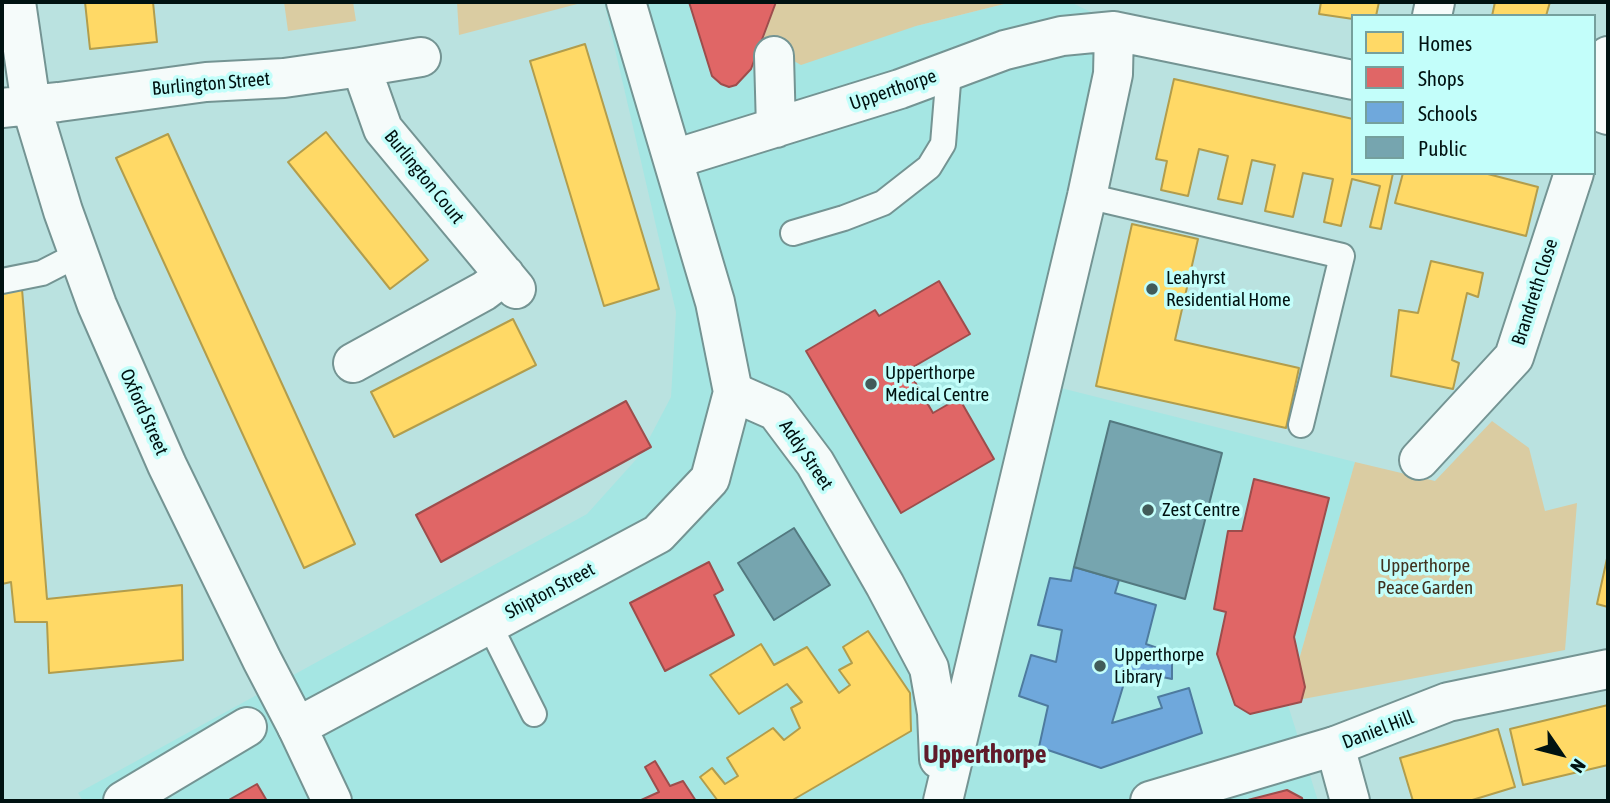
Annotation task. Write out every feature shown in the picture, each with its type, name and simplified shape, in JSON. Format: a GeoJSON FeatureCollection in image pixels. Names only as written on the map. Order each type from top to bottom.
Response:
{"type":"FeatureCollection","features":[{"type":"Feature","properties":{"kind":"street","name":"Oxford Street"},"geometry":{"type":"LineString","coordinates":[[16,2],[17,106],[62,211],[97,305],[167,465],[332,801]]}},
{"type":"Feature","properties":{"kind":"street"},"geometry":{"type":"LineString","coordinates":[[626,2],[715,302],[733,392]]}},
{"type":"Feature","properties":{"kind":"street"},"geometry":{"type":"LineString","coordinates":[[941,801],[1087,196],[1113,74],[1114,31]]}},
{"type":"Feature","properties":{"kind":"street","name":"Upperthorpe"},"geometry":{"type":"LineString","coordinates":[[674,159],[900,89],[1005,50],[1062,36],[1114,31],[1351,80]]}},
{"type":"Feature","properties":{"kind":"street"},"geometry":{"type":"LineString","coordinates":[[774,56],[776,128]]}},
{"type":"Feature","properties":{"kind":"street"},"geometry":{"type":"LineString","coordinates":[[1596,81],[1608,56]]}},
{"type":"Feature","properties":{"kind":"street","name":"Burlington Street"},"geometry":{"type":"LineString","coordinates":[[17,106],[205,82],[284,78],[421,57]]}},
{"type":"Feature","properties":{"kind":"street","name":"Burlington Court"},"geometry":{"type":"LineString","coordinates":[[353,363],[484,291],[510,282],[383,129],[360,67]]}},
{"type":"Feature","properties":{"kind":"street","name":"Brandreth Close"},"geometry":{"type":"LineString","coordinates":[[1419,460],[1514,357],[1573,175]]}},
{"type":"Feature","properties":{"kind":"street","name":"Shipton Street"},"geometry":{"type":"LineString","coordinates":[[297,727],[659,534],[710,479],[733,392]]}},
{"type":"Feature","properties":{"kind":"street","name":"Addy Street"},"geometry":{"type":"LineString","coordinates":[[733,392],[776,411],[815,463],[929,668],[937,712],[941,801]]}},
{"type":"Feature","properties":{"kind":"street","name":"Daniel Hill"},"geometry":{"type":"LineString","coordinates":[[1150,801],[1335,746],[1448,702],[1608,669]]}},
{"type":"Feature","properties":{"kind":"street"},"geometry":{"type":"LineString","coordinates":[[123,801],[247,727]]}},
{"type":"Feature","properties":{"kind":"street"},"geometry":{"type":"LineString","coordinates":[[1335,746],[1350,801]]}},
{"type":"Feature","properties":{"kind":"lane"},"geometry":{"type":"LineString","coordinates":[[793,233],[883,203],[929,167],[943,144],[949,71]]}},
{"type":"Feature","properties":{"kind":"lane"},"geometry":{"type":"LineString","coordinates":[[1087,196],[1342,256],[1301,425]]}},
{"type":"Feature","properties":{"kind":"lane"},"geometry":{"type":"LineString","coordinates":[[2,281],[42,273],[79,254]]}},
{"type":"Feature","properties":{"kind":"lane"},"geometry":{"type":"LineString","coordinates":[[489,624],[534,715]]}},
{"type":"Feature","properties":{"kind":"shaded area"},"geometry":{"type":"Polygon","coordinates":[[[604,2],[776,2],[762,43],[916,26],[1012,2],[1070,2],[1091,12],[1106,61],[1033,381],[1355,462],[1287,702],[1318,801],[83,801],[78,793],[587,514],[641,454],[671,397],[676,312],[604,2]]]}},
{"type":"Feature","properties":{"kind":"green space"},"geometry":{"type":"Polygon","coordinates":[[[284,2],[353,2],[356,21],[288,31],[284,2]]]}},
{"type":"Feature","properties":{"kind":"green space"},"geometry":{"type":"Polygon","coordinates":[[[457,2],[585,2],[459,35],[457,2]]]}},
{"type":"Feature","properties":{"kind":"green space"},"geometry":{"type":"Polygon","coordinates":[[[776,2],[1012,2],[916,26],[801,65],[762,43],[776,2]]]}},
{"type":"Feature","properties":{"kind":"green space","name":"Upperthorpe Peace Garden"},"geometry":{"type":"Polygon","coordinates":[[[1492,421],[1529,448],[1545,511],[1577,503],[1565,650],[1287,702],[1355,462],[1435,481],[1492,421]]]}},
{"type":"Feature","properties":{"kind":"building: Homes"},"geometry":{"type":"Polygon","coordinates":[[[85,2],[153,2],[157,42],[90,49],[85,2]]]}},
{"type":"Feature","properties":{"kind":"building: Homes"},"geometry":{"type":"Polygon","coordinates":[[[1321,2],[1379,2],[1376,14],[1351,14],[1351,19],[1319,14],[1321,2]]]}},
{"type":"Feature","properties":{"kind":"building: Homes"},"geometry":{"type":"Polygon","coordinates":[[[1495,2],[1550,2],[1547,14],[1492,14],[1495,2]]]}},
{"type":"Feature","properties":{"kind":"building: Homes"},"geometry":{"type":"Polygon","coordinates":[[[585,44],[659,289],[604,306],[530,61],[585,44]]]}},
{"type":"Feature","properties":{"kind":"building: Homes"},"geometry":{"type":"Polygon","coordinates":[[[1174,79],[1351,119],[1351,175],[1393,175],[1381,229],[1370,227],[1380,186],[1352,179],[1341,226],[1324,222],[1333,179],[1303,173],[1293,217],[1265,211],[1275,165],[1252,160],[1242,204],[1218,199],[1228,156],[1199,149],[1188,196],[1161,190],[1167,161],[1156,159],[1174,79]]]}},
{"type":"Feature","properties":{"kind":"building: Homes"},"geometry":{"type":"Polygon","coordinates":[[[326,132],[428,260],[390,289],[288,162],[326,132]]]}},
{"type":"Feature","properties":{"kind":"building: Homes"},"geometry":{"type":"Polygon","coordinates":[[[168,134],[355,544],[304,568],[116,158],[168,134]]]}},
{"type":"Feature","properties":{"kind":"building: Homes"},"geometry":{"type":"Polygon","coordinates":[[[1402,175],[1492,175],[1538,187],[1526,236],[1395,203],[1402,175]]]}},
{"type":"Feature","properties":{"kind":"building: Homes","name":"Leahyrst Residential Home"},"geometry":{"type":"Polygon","coordinates":[[[1132,224],[1198,239],[1175,340],[1299,368],[1286,428],[1096,386],[1132,224]]]}},
{"type":"Feature","properties":{"kind":"building: Homes"},"geometry":{"type":"Polygon","coordinates":[[[1431,261],[1483,273],[1478,297],[1467,293],[1452,360],[1459,363],[1453,389],[1391,376],[1399,310],[1418,313],[1431,261]]]}},
{"type":"Feature","properties":{"kind":"building: Homes"},"geometry":{"type":"Polygon","coordinates":[[[22,289],[47,599],[182,585],[183,660],[49,673],[47,622],[15,622],[11,582],[2,584],[2,291],[22,289]]]}},
{"type":"Feature","properties":{"kind":"building: Homes"},"geometry":{"type":"Polygon","coordinates":[[[513,319],[536,365],[394,437],[371,392],[513,319]]]}},
{"type":"Feature","properties":{"kind":"building: Homes"},"geometry":{"type":"Polygon","coordinates":[[[1608,554],[1608,607],[1597,604],[1608,554]]]}},
{"type":"Feature","properties":{"kind":"building: Homes"},"geometry":{"type":"Polygon","coordinates":[[[868,631],[910,693],[911,731],[791,801],[718,801],[700,777],[712,768],[725,784],[738,776],[727,758],[773,728],[784,740],[800,728],[791,708],[802,702],[787,684],[739,714],[710,675],[761,644],[774,665],[807,647],[839,693],[850,685],[839,670],[852,663],[843,647],[868,631]]]}},
{"type":"Feature","properties":{"kind":"building: Homes"},"geometry":{"type":"Polygon","coordinates":[[[1608,705],[1608,765],[1523,785],[1510,729],[1608,705]]]}},
{"type":"Feature","properties":{"kind":"building: Homes"},"geometry":{"type":"Polygon","coordinates":[[[1498,729],[1515,787],[1469,801],[1413,801],[1400,758],[1498,729]]]}},
{"type":"Feature","properties":{"kind":"building: Shops"},"geometry":{"type":"Polygon","coordinates":[[[689,2],[776,2],[751,69],[736,85],[729,87],[721,84],[712,76],[689,2]]]}},
{"type":"Feature","properties":{"kind":"building: Shops","name":"Upperthorpe Medical Centre"},"geometry":{"type":"Polygon","coordinates":[[[939,281],[970,334],[908,370],[933,413],[959,398],[994,459],[901,513],[806,351],[875,310],[879,316],[939,281]]]}},
{"type":"Feature","properties":{"kind":"building: Shops"},"geometry":{"type":"Polygon","coordinates":[[[626,401],[651,447],[441,562],[416,515],[626,401]]]}},
{"type":"Feature","properties":{"kind":"building: Shops"},"geometry":{"type":"Polygon","coordinates":[[[1254,479],[1329,498],[1294,637],[1305,687],[1301,702],[1250,714],[1235,705],[1217,654],[1226,612],[1214,609],[1228,531],[1242,531],[1254,479]]]}},
{"type":"Feature","properties":{"kind":"building: Shops"},"geometry":{"type":"Polygon","coordinates":[[[709,562],[723,590],[714,595],[734,635],[665,671],[630,603],[709,562]]]}},
{"type":"Feature","properties":{"kind":"building: Shops"},"geometry":{"type":"Polygon","coordinates":[[[655,761],[670,786],[683,781],[696,801],[639,801],[659,792],[645,767],[655,761]]]}},
{"type":"Feature","properties":{"kind":"building: Shops"},"geometry":{"type":"Polygon","coordinates":[[[257,784],[267,801],[227,801],[257,784]]]}},
{"type":"Feature","properties":{"kind":"building: Shops"},"geometry":{"type":"Polygon","coordinates":[[[1287,790],[1303,801],[1244,801],[1287,790]]]}},
{"type":"Feature","properties":{"kind":"building: Schools","name":"Upperthorpe Library"},"geometry":{"type":"Polygon","coordinates":[[[1074,567],[1119,580],[1115,593],[1156,605],[1146,644],[1172,653],[1172,679],[1128,670],[1112,723],[1162,708],[1158,697],[1189,688],[1202,733],[1101,768],[1039,747],[1048,706],[1019,696],[1031,655],[1056,662],[1062,630],[1038,625],[1050,578],[1071,581],[1074,567]]]}},
{"type":"Feature","properties":{"kind":"building: Public","name":"Zest Centre"},"geometry":{"type":"Polygon","coordinates":[[[1110,421],[1222,453],[1185,599],[1074,567],[1110,421]]]}},
{"type":"Feature","properties":{"kind":"building: Public"},"geometry":{"type":"Polygon","coordinates":[[[794,528],[830,585],[774,620],[738,563],[794,528]]]}},
{"type":"Feature","properties":{"kind":"place","name":"Leahyrst Residential Home"},"geometry":{"type":"Point","coordinates":[1152,289]}},
{"type":"Feature","properties":{"kind":"place","name":"Upperthorpe Medical Centre"},"geometry":{"type":"Point","coordinates":[871,384]}},
{"type":"Feature","properties":{"kind":"place","name":"Zest Centre"},"geometry":{"type":"Point","coordinates":[1148,510]}},
{"type":"Feature","properties":{"kind":"place","name":"Upperthorpe Library"},"geometry":{"type":"Point","coordinates":[1100,666]}},
{"type":"Feature","properties":{"kind":"district","name":"Upperthorpe"},"geometry":{"type":"Point","coordinates":[985,755]}}]}
